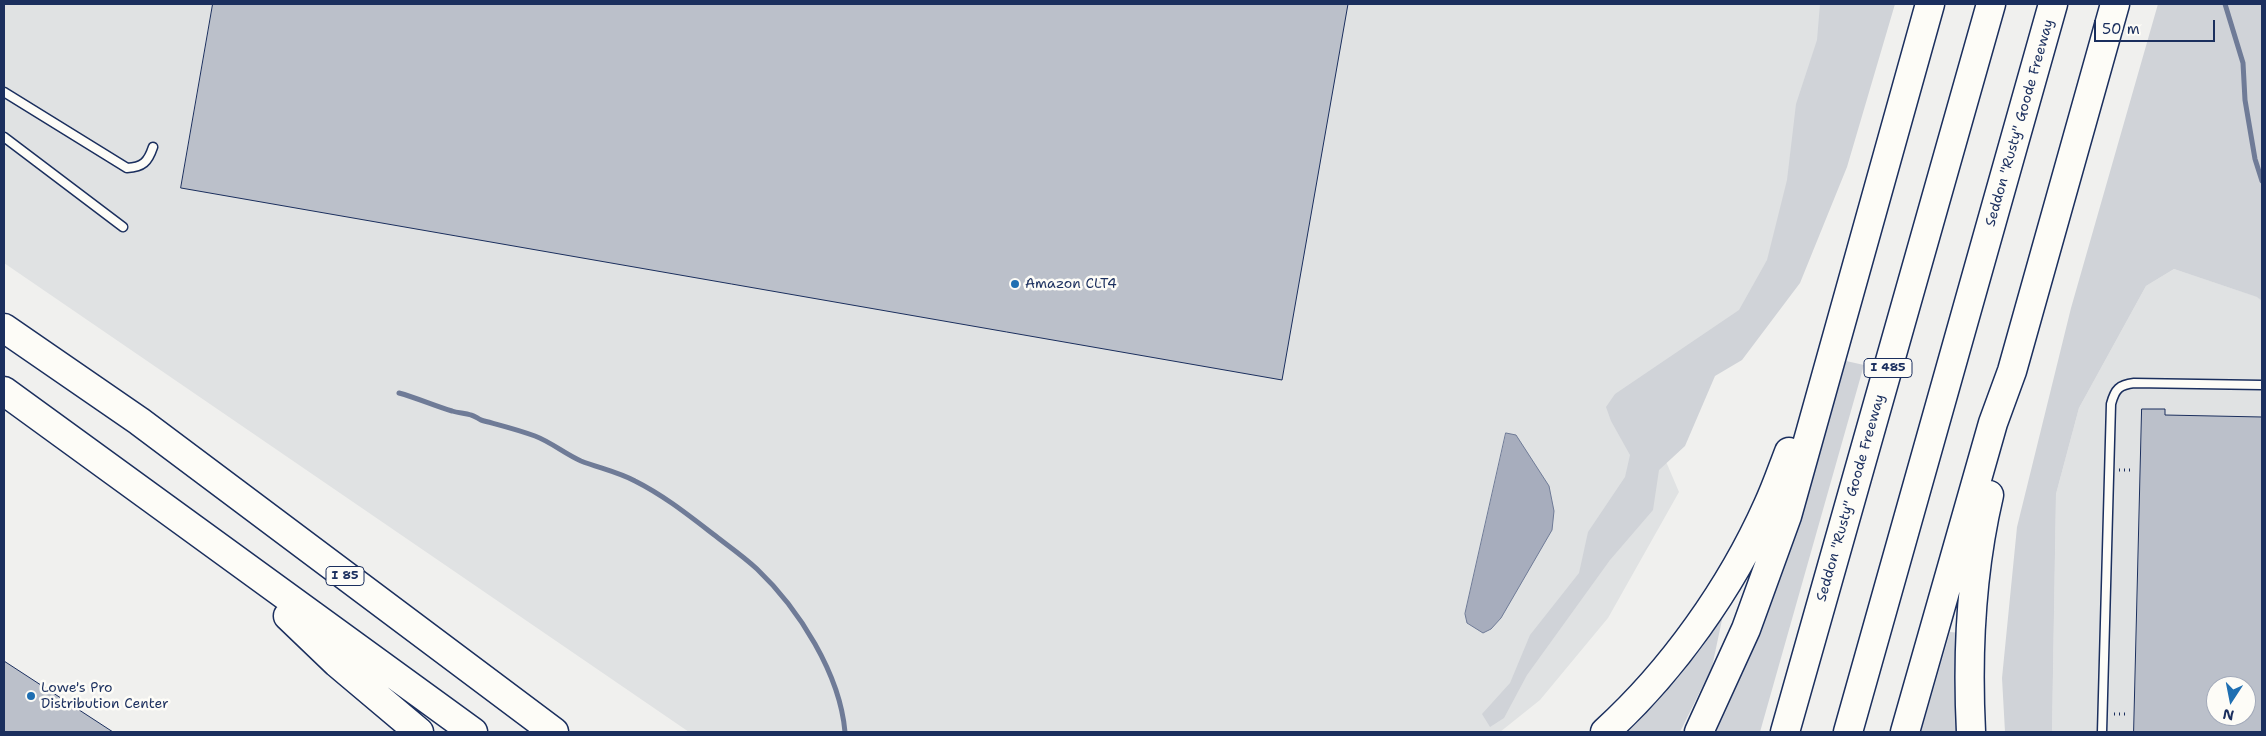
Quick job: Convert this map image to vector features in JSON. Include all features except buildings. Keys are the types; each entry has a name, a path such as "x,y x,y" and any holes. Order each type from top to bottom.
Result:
{"highway":[{"path":"1699,732 1746,629 1773,556 1829,371 1930,4"},
{"name":"Seddon \"Rusty\" Goode Freeway","path":"1785,732 1991,4"},
{"name":"Seddon \"Rusty\" Goode Freeway","path":"1848,732 2053,4"},
{"path":"1905,732 1993,423 2012,372 2115,4"},
{"name":"I 85","path":"4,328 147,427 553,731"},
{"path":"1605,732 1648,688 1684,645 1746,549 1768,505 1817,382 1829,371"},
{"path":"1971,732 1970,655 1977,558 1986,507 2006,426 2012,372"},
{"path":"4,391 473,732"},
{"path":"221,550 337,663 419,732"}],"lane":[{"path":"4,92 127,168 139,168 148,160 153,147"},
{"path":"4,137 123,227"},
{"path":"2102,732 2110,413 2115,390 2121,384 2134,383 2262,385"}],"shaded area":[{"path":"4,4 1851,4 1759,316 1641,403 1679,492 1608,618 1540,700 1500,732 689,732 4,263"},
{"path":"1820,4 1895,4 1847,167 1800,283 1742,360 1715,376 1685,446 1659,470 1653,510 1610,560 1527,675 1504,718 1490,727 1482,714 1510,683 1530,635 1579,573 1588,532 1625,477 1630,455 1611,421 1606,407 1615,394 1739,310 1767,260 1787,180 1796,104 1817,40"},
{"path":"2158,4 2262,4 2262,301 2257,297 2174,269 2146,286 2079,408 2056,494 2052,732 2005,732 2002,678 2017,527 2071,308"},
{"path":"2174,269 2258,297 2262,301 2262,732 2052,732 2056,494 2079,408 2146,286"},
{"path":"1846,361 1864,365 1760,732 1711,732 1797,522"},
{"path":"1713,615 1723,615 1712,667 1680,732 1620,732"},
{"path":"1950,632 1961,633 1959,732 1921,732"}],"water":[{"path":"1506,433 1516,435 1549,486 1554,511 1552,530 1501,618 1491,629 1483,633 1467,623 1465,614"}],"waterway":[{"path":"2225,4 2243,63 2245,100 2255,159 2262,181"},
{"path":"399,393 452,411 472,415 481,420 521,431 541,439 581,461 645,486 694,519 757,569 788,603 815,644 826,665 842,710 845,732"}],"place":[{"name":"Amazon CLT4","path":"1015,284"},
{"name":"Lowe's Pro Distribution Center","path":"31,696"}]}
